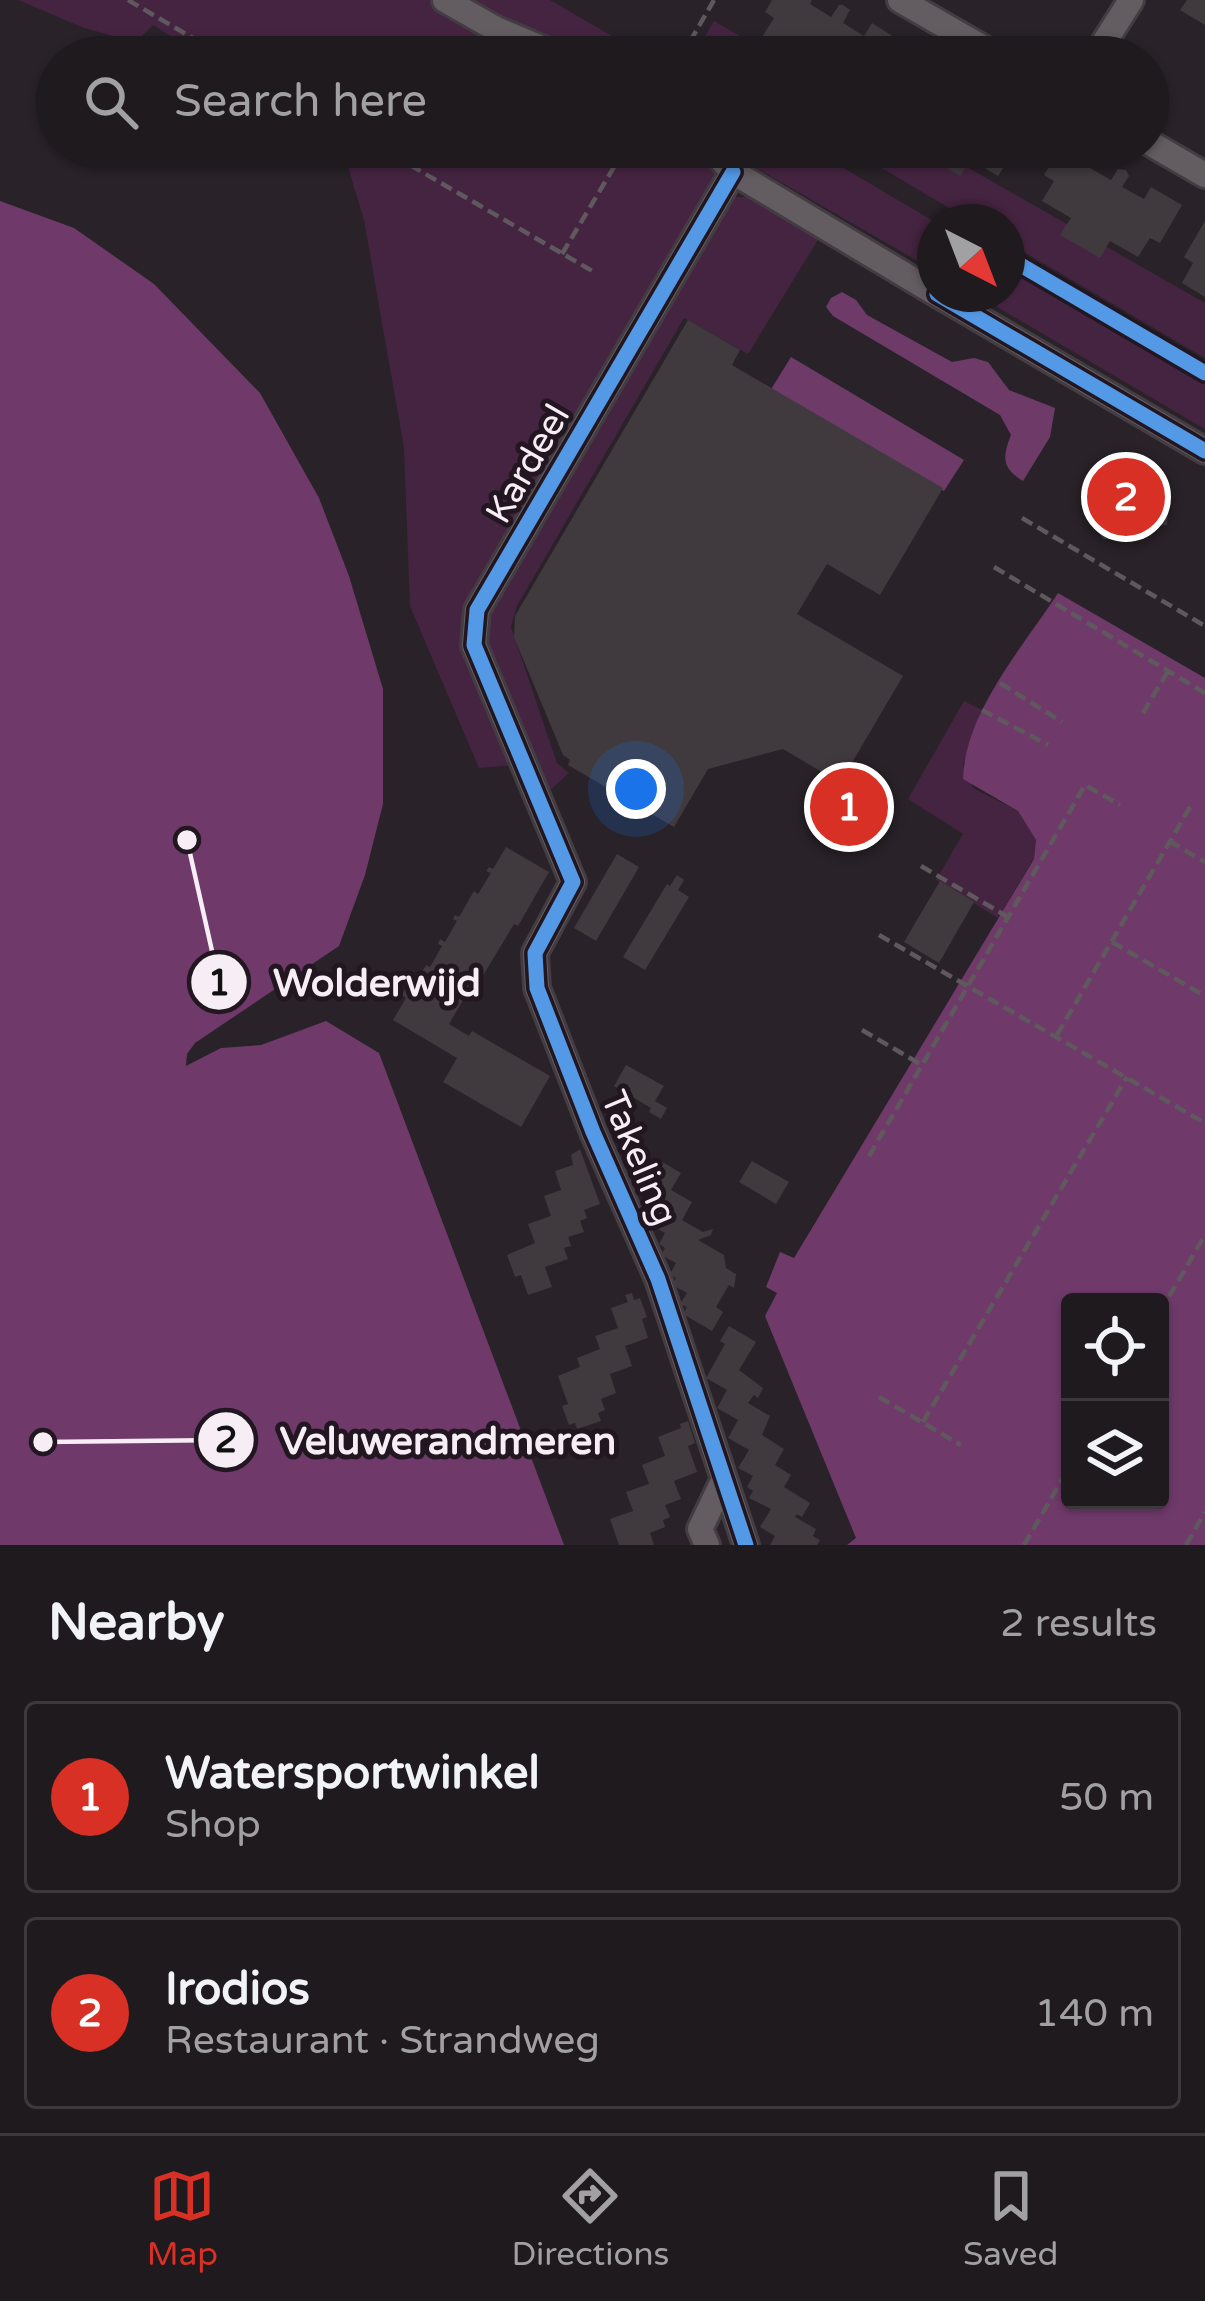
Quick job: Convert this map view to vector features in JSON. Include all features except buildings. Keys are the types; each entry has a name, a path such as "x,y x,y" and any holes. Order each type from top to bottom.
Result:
{"street":[{"path":"445,0 513,36"},
{"path":"900,0 963,36"},
{"path":"1108,36 1131,0"},
{"path":"1169,154 1205,175"},
{"path":"729,168 917,282"},
{"name":"Kardeel","path":"540,801 474,645 477,610 733,172"},
{"path":"968,312 1205,451"},
{"name":"Takeling","path":"540,801 573,881 536,952 537,988 592,1132 658,1279 746,1545"},
{"path":"707,1545 700,1529 724,1479"}],"path":[{"path":"128,0 189,36"},
{"path":"693,36 714,0"},
{"path":"416,168 594,272"},
{"path":"562,254 613,168"},
{"path":"1022,518 1205,626"},
{"path":"994,567 1205,693"},
{"path":"1143,713 1168,671"},
{"path":"1000,683 1062,722"},
{"path":"982,710 1048,745"},
{"path":"869,1156 1085,785 1120,805"},
{"path":"1057,1036 1190,807"},
{"path":"1168,841 1205,862"},
{"path":"920,866 1008,917"},
{"path":"879,934 1205,1123"},
{"path":"1111,941 1205,996"},
{"path":"862,1030 922,1065"},
{"path":"923,1422 1126,1077"},
{"path":"1169,1296 1205,1234"},
{"path":"879,1397 961,1445"},
{"path":"1024,1545 1061,1481"},
{"path":"1186,1545 1205,1512"}],"shaded area":[{"path":"18,0 435,0 508,36 171,36 153,25 142,36 114,36"},
{"path":"463,0 550,0 612,36 547,36"},
{"path":"714,21 740,36 705,36"},
{"path":"348,168 721,171 680,234 469,609 516,765 479,768 410,606 404,448 364,220"},
{"path":"756,168 844,168 917,211 917,261"},
{"path":"882,168 969,168 1205,303 1205,358 1025,253 1025,204 943,204"},
{"path":"734,197 749,197 819,238 748,354 684,318 517,606 511,627 557,763 569,773 546,794 482,641 487,610 721,211"},
{"path":"0,201 74,228 154,284 260,393 319,498 349,576 383,689 383,804 365,875 339,946 195,1043 186,1066 221,1048 261,1045 326,1021 379,1053 564,1545 0,1545"},
{"path":"1025,275 1205,381 1205,429 1006,312 1025,312"},
{"path":"842,292 867,315 952,362 974,358 988,362 1009,390 1055,408 1050,437 1023,481 1006,462 1011,435 1000,415 833,316 826,307"},
{"path":"791,357 964,460 944,491 770,391"},
{"path":"1058,593 1205,678 1205,1545 847,1545 856,1538 765,1316 777,1293 766,1287 780,1252 794,1258 1034,859 1036,840 1018,811 963,779 974,729 1013,658"},
{"path":"964,701 982,710 963,765 973,788 1018,811 1036,840 1034,858 998,918 936,880 963,834 908,799"}],"cycle path":[{"path":"733,172 477,610 474,645 573,882 535,953 537,988 658,1279 746,1545"},
{"path":"1025,268 1205,373"},
{"path":"968,312 1205,451"}],"place":[{"name":"Irodios","path":"1126,497"},
{"name":"Watersportwinkel","path":"849,807"},
{"name":"Wolderwijd","path":"187,840"},
{"name":"Veluwerandmeren","path":"43,1442"}]}
